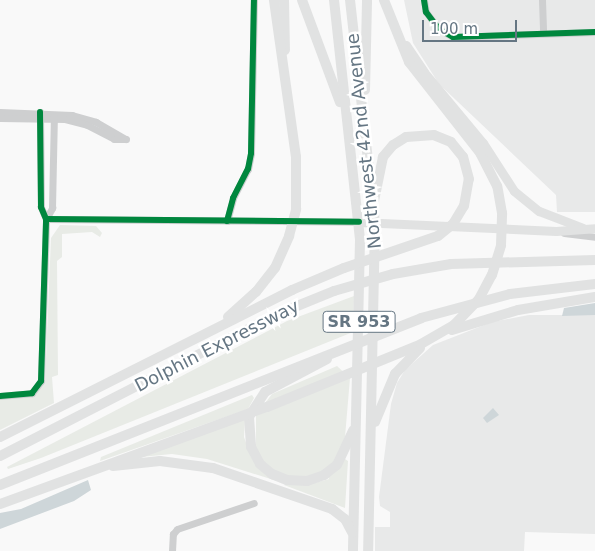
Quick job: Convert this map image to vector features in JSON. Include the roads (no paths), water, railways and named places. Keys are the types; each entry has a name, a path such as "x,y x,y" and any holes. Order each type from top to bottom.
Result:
{"highway":[{"path":"204,333 256,292 275,268 289,236 296,209 296,163 274,0"},
{"path":"284,0 286,81"},
{"path":"302,0 334,78 348,132"},
{"name":"Northwest 42nd Avenue","path":"334,0 360,222 353,551"},
{"name":"Northwest 42nd Avenue","path":"350,0 364,108 375,222 368,551"},
{"path":"364,108 367,0"},
{"path":"0,504 240,417 434,338 470,310 486,287 496,265 502,230 501,203 486,161 409,62 384,0"},
{"path":"0,437 204,333 344,268 434,238 452,224 464,206 469,177 462,155 445,139 422,133 403,138 388,151 379,169 374,201"},
{"name":"Dolphin Expressway","path":"0,456 268,319 334,291 393,274 481,261 595,260"},
{"path":"0,485 392,329 487,299 595,284"},
{"path":"372,430 398,369 428,342 454,329 505,313 595,297"},
{"path":"350,346 265,392 250,417 248,439 256,458 269,472 287,480 307,481 324,475 337,465 356,422"},
{"path":"98,468 160,461 213,468 335,511 348,523 354,538"}],"main road":[{"path":"384,0 417,64 483,143 514,191 539,211 583,228"},
{"path":"360,222 556,231 595,228"}],"street":[{"path":"227,221 250,160 254,0"},
{"path":"424,0 426,12 439,29 453,37 595,32"},
{"path":"542,0 543,33"},
{"path":"0,112 87,118 126,139 114,139 78,122 54,116"},
{"path":"0,118 40,115"},
{"path":"0,396 22,396 38,388 42,374 46,219 41,207 40,115"},
{"path":"46,219 52,208 54,116"},
{"path":"40,152 45,147 54,151"},
{"path":"46,219 360,222"},
{"path":"556,231 595,237"},
{"path":"172,551 174,531 254,503"}]}
